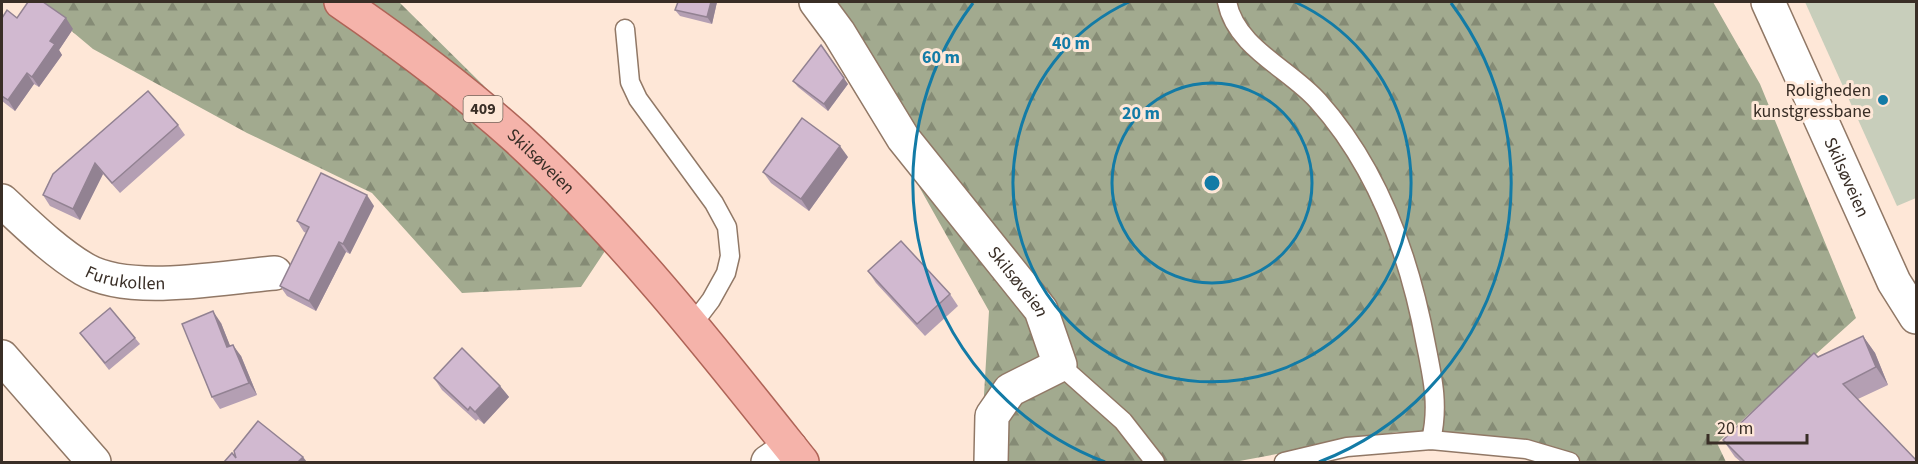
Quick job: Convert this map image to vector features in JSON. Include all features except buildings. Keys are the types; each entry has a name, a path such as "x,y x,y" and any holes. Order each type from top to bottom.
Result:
{"main road":[{"name":"Skilsøveien","path":"341,2 428,62 517,138 601,221 692,325 787,457"}],"street":[{"name":"Skilsøveien","path":"816,2 839,33 903,138 1041,310 1060,365"},
{"name":"Skilsøveien","path":"1767,2 1894,282 1917,317"},
{"name":"Furukollen","path":"2,201 84,269 117,280 148,284 275,273"},
{"path":"2,357 94,462"},
{"path":"991,462 992,416 1010,390 1060,365"}],"lane":[{"path":"1227,2 1238,28 1252,44 1316,99 1334,120 1355,150 1388,214 1418,304 1435,391 1436,416 1431,440"},
{"path":"625,29 630,82 638,99 714,203 727,226 730,256 726,273 711,300 692,325"},
{"name":"Skilsøveien","path":"1060,365 1123,421 1155,462"},
{"path":"1284,462 1347,447 1431,440 1527,449 1570,462"}],"green space":[{"path":"37,2 399,2 486,88 611,242 581,287 462,293 372,193 247,133 93,49"},
{"path":"802,2 1713,2 1760,84 1856,318 1717,443 1726,462 1588,462 1397,432 1234,462 980,462 989,311 894,142"},
{"name":"Roligheden kunstgressbane","path":"1805,2 1916,2 1916,198 1897,206"}],"place":[{"name":"Roligheden kunstgressbane","path":"1883,100"}]}
